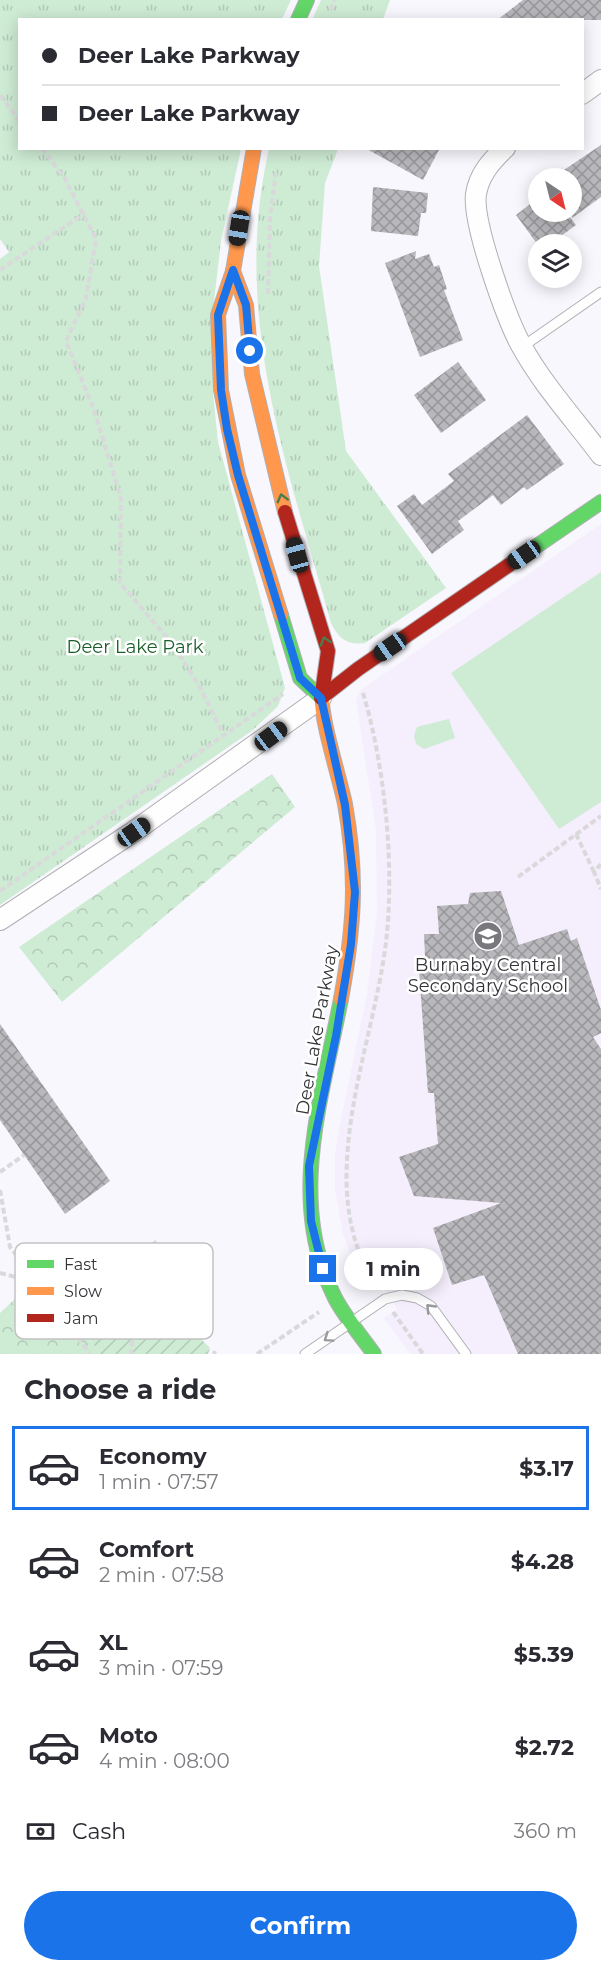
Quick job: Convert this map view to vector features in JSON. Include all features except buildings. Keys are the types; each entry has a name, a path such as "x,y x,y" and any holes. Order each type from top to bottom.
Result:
{"main road":[{"path":"299,18 307,0"},
{"path":"254,150 233,270 218,315 221,390 238,475 300,678 321,698 358,669 601,502"},
{"name":"Deer Lake Parkway","path":"233,270 246,305 252,374 267,444 297,555 328,651 321,698 345,805 355,892 351,944 336,1036 309,1166 311,1221 323,1269 336,1299 374,1354"}],"street":[{"path":"584,93 601,80"},
{"path":"503,150 486,168 479,182 475,206 503,300 522,346 601,454"},
{"path":"0,920 134,832 321,698"}],"lane":[{"path":"522,346 601,292"},
{"path":"305,1354 388,1297 410,1295 431,1306 466,1354"}],"path":[{"path":"0,95 18,119"},
{"path":"43,150 65,179 85,213 96,239 86,298 66,341 93,410 121,498 120,583 172,643 201,689 224,734"},
{"path":"268,297 270,216 276,171"},
{"path":"0,270 85,213"},
{"path":"362,689 382,782 390,890 378,997 350,1124 345,1189 352,1227 370,1279 376,1286"},
{"path":"0,891 284,693"},
{"path":"518,877 601,816"},
{"path":"576,834 601,889"},
{"path":"594,872 601,864"},
{"path":"0,1172 24,1155"},
{"path":"0,1190 10,1247 15,1254"},
{"path":"0,1273 15,1277"},
{"path":"392,1311 423,1354"},
{"path":"257,1354 313,1316"},
{"path":"79,1339 90,1354"},
{"path":"131,1354 133,1339"}],"shaded area":[{"name":"Burnaby Central Secondary School","path":"601,524 601,1354 410,1354 384,1318 397,1309 384,1285 370,1286 359,1277 343,1234 335,1189 335,1155 367,994 377,914 376,830 356,700 362,689"}],"green space":[{"name":"Deer Lake Park","path":"0,0 291,0 282,18 18,18 18,150 241,150 221,241 214,301 213,393 218,442 285,688 278,706 253,730 0,905 0,259 9,252 0,239"},
{"path":"321,0 390,0 383,18 313,18"},
{"path":"269,150 338,150 325,183 319,266 346,451 446,588 365,643 359,644 344,640 331,623 282,447 269,389 260,330 256,271 259,211"},
{"path":"601,572 601,802 559,829 451,673"},
{"path":"449,719 455,738 424,749 416,744 414,736 417,727"},
{"path":"272,774 295,807 62,1002 19,947"},
{"path":"15,1299 15,1339 90,1339 100,1354 0,1354 0,1313"},
{"path":"90,1339 201,1339 210,1348 208,1354 100,1354"}],"traffic: fast":[{"path":"299,18 307,0"},
{"path":"509,565 601,502"},
{"path":"281,615 300,678 321,698"},
{"path":"341,999 312,1150 310,1187 313,1225 320,1262 335,1298 374,1354"}],"traffic: slow":[{"path":"254,150 233,271 218,315 221,390 238,475 281,615"},
{"path":"233,271 246,305 252,374 285,512"},
{"path":"322,693 327,731 345,804 352,855 353,902 349,949 341,999"}],"traffic: jam":[{"path":"285,512 328,651 322,693"},
{"path":"321,698 358,669 509,565"}],"place":[{"name":"Burnaby Central Secondary School","path":"488,936"}],"route":[{"path":"250,351 246,305 233,270 218,315 221,390 227,429 238,475 300,678 321,698 345,805 355,892 351,944 336,1036 309,1166 311,1221 323,1269"}]}
